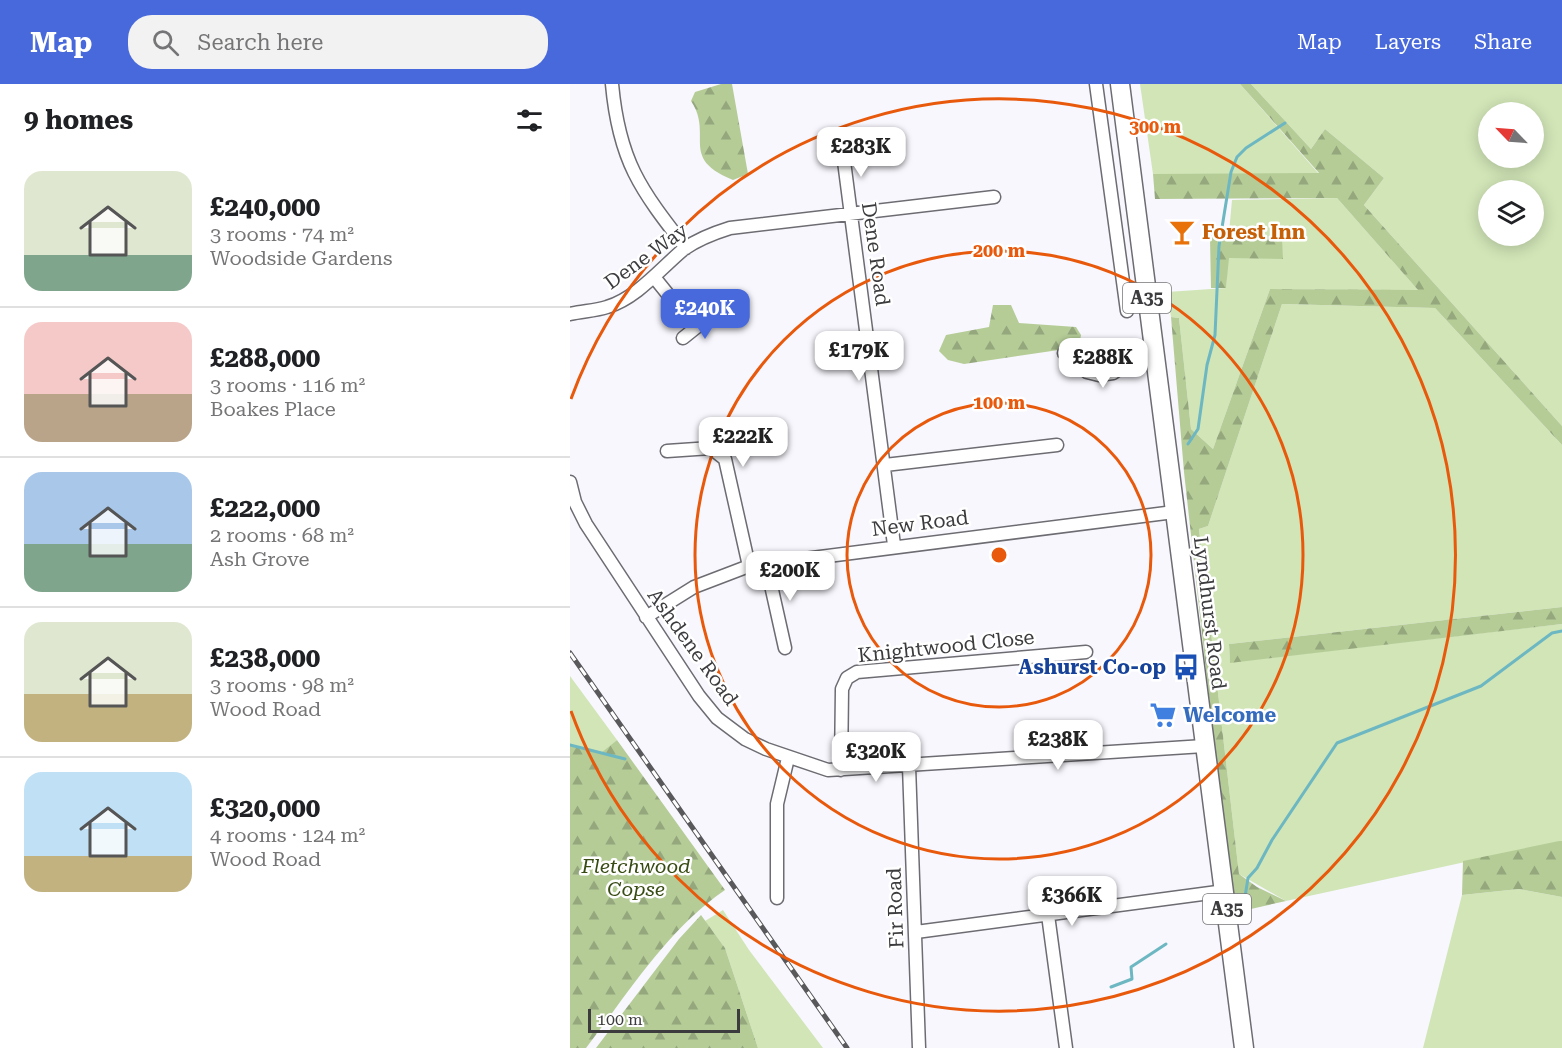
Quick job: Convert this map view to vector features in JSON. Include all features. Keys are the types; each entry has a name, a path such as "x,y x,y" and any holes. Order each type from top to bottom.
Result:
{"main road":[{"name":"Lyndhurst Road","path":"1120,84 1244,1048"}],"street":[{"path":"612,84 620,134 630,166 644,193 686,248"},
{"path":"1096,84 1127,310"},
{"name":"Dene Road","path":"842,146 894,545"},
{"path":"1110,186 1133,183"},
{"name":"Dene Way","path":"570,314 608,307 654,277 686,248 706,236 730,228 994,197"},
{"path":"654,277 695,328"},
{"path":"683,338 708,318"},
{"path":"1064,352 1087,372 1099,375 1113,373 1129,362 1155,356"},
{"path":"885,465 1057,445"},
{"path":"667,451 711,448 725,459 749,566"},
{"name":"Ashdene Road","path":"570,482 576,504 586,524 700,698 717,718 745,739 788,758 828,770 841,770 1204,746"},
{"name":"New Road","path":"646,617 694,587 749,566 894,545 1174,512"},
{"path":"766,563 785,648"},
{"name":"Knightwood Close","path":"841,770 842,689 847,678 858,672 1070,647 1086,652"},
{"path":"777,898 777,804 788,758"},
{"name":"Fir Road","path":"909,766 919,1048"},
{"path":"916,932 1225,891"},
{"path":"1048,915 1066,1048"}],"green space":[{"path":"721,84 732,84 748,174 733,180 716,172 706,163 700,145 700,125 691,101 695,92"},
{"path":"1140,84 1240,84 1319,174 1153,174"},
{"path":"1240,84 1251,84 1311,149 1325,129 1384,178 1364,205 1562,426 1562,445 1435,308 1282,304 1208,526 1199,529 1239,874 1257,887 1286,901 1233,913 1184,472 1171,317 1179,318 1191,429 1213,449 1270,289 1418,290 1337,198 1155,199 1153,174 1319,173"},
{"path":"1251,84 1562,84 1562,426 1364,205 1384,178 1325,129 1311,149"},
{"path":"1337,198 1419,291 1270,289 1213,449 1191,429 1179,318 1171,317 1167,292 1226,288 1228,258 1282,238 1229,233 1232,200"},
{"path":"1215,230 1282,238 1283,259 1229,258 1226,288 1211,288 1210,238"},
{"path":"1282,304 1435,308 1562,445 1562,607 1229,644 1230,662 1562,624 1562,841 1286,901 1239,874 1199,529 1208,526"},
{"path":"993,305 1011,305 1019,323 1076,327 1081,335 1079,347 964,364 948,360 939,351 946,335 989,327"},
{"path":"1562,607 1562,624 1230,663 1229,644"},
{"path":"570,676 617,740 602,753 570,744"},
{"name":"Fletchwood Copse","path":"617,740 725,890 704,906 667,943 586,1048 570,1048 570,744 601,753"},
{"path":"1562,841 1562,897 1519,889 1462,895 1463,861"},
{"path":"1519,889 1562,897 1562,1048 1423,1048 1462,895"},
{"path":"723,910 749,950 823,1048 758,1048 725,948 705,921"},
{"name":"Fletchwood Copse","path":"701,915 725,948 758,1048 596,1048 679,939"}],"waterway":[{"path":"1188,444 1198,429 1207,365 1215,335 1219,246 1231,172 1237,157 1246,148 1285,123"},
{"path":"1239,900 1245,897 1248,878 1257,868 1272,840 1337,743 1481,686 1552,633 1562,631"},
{"path":"570,745 625,759"},
{"path":"1211,917 1214,910"},
{"path":"1111,987 1132,979 1131,967 1166,944"}],"railway":[{"path":"570,653 847,1048"}],"place":[{"name":"Forest Inn","path":"1182,232"},
{"name":"Ashurst Co-op","path":"1186,667"},
{"name":"Welcome","path":"1163,715"}]}
